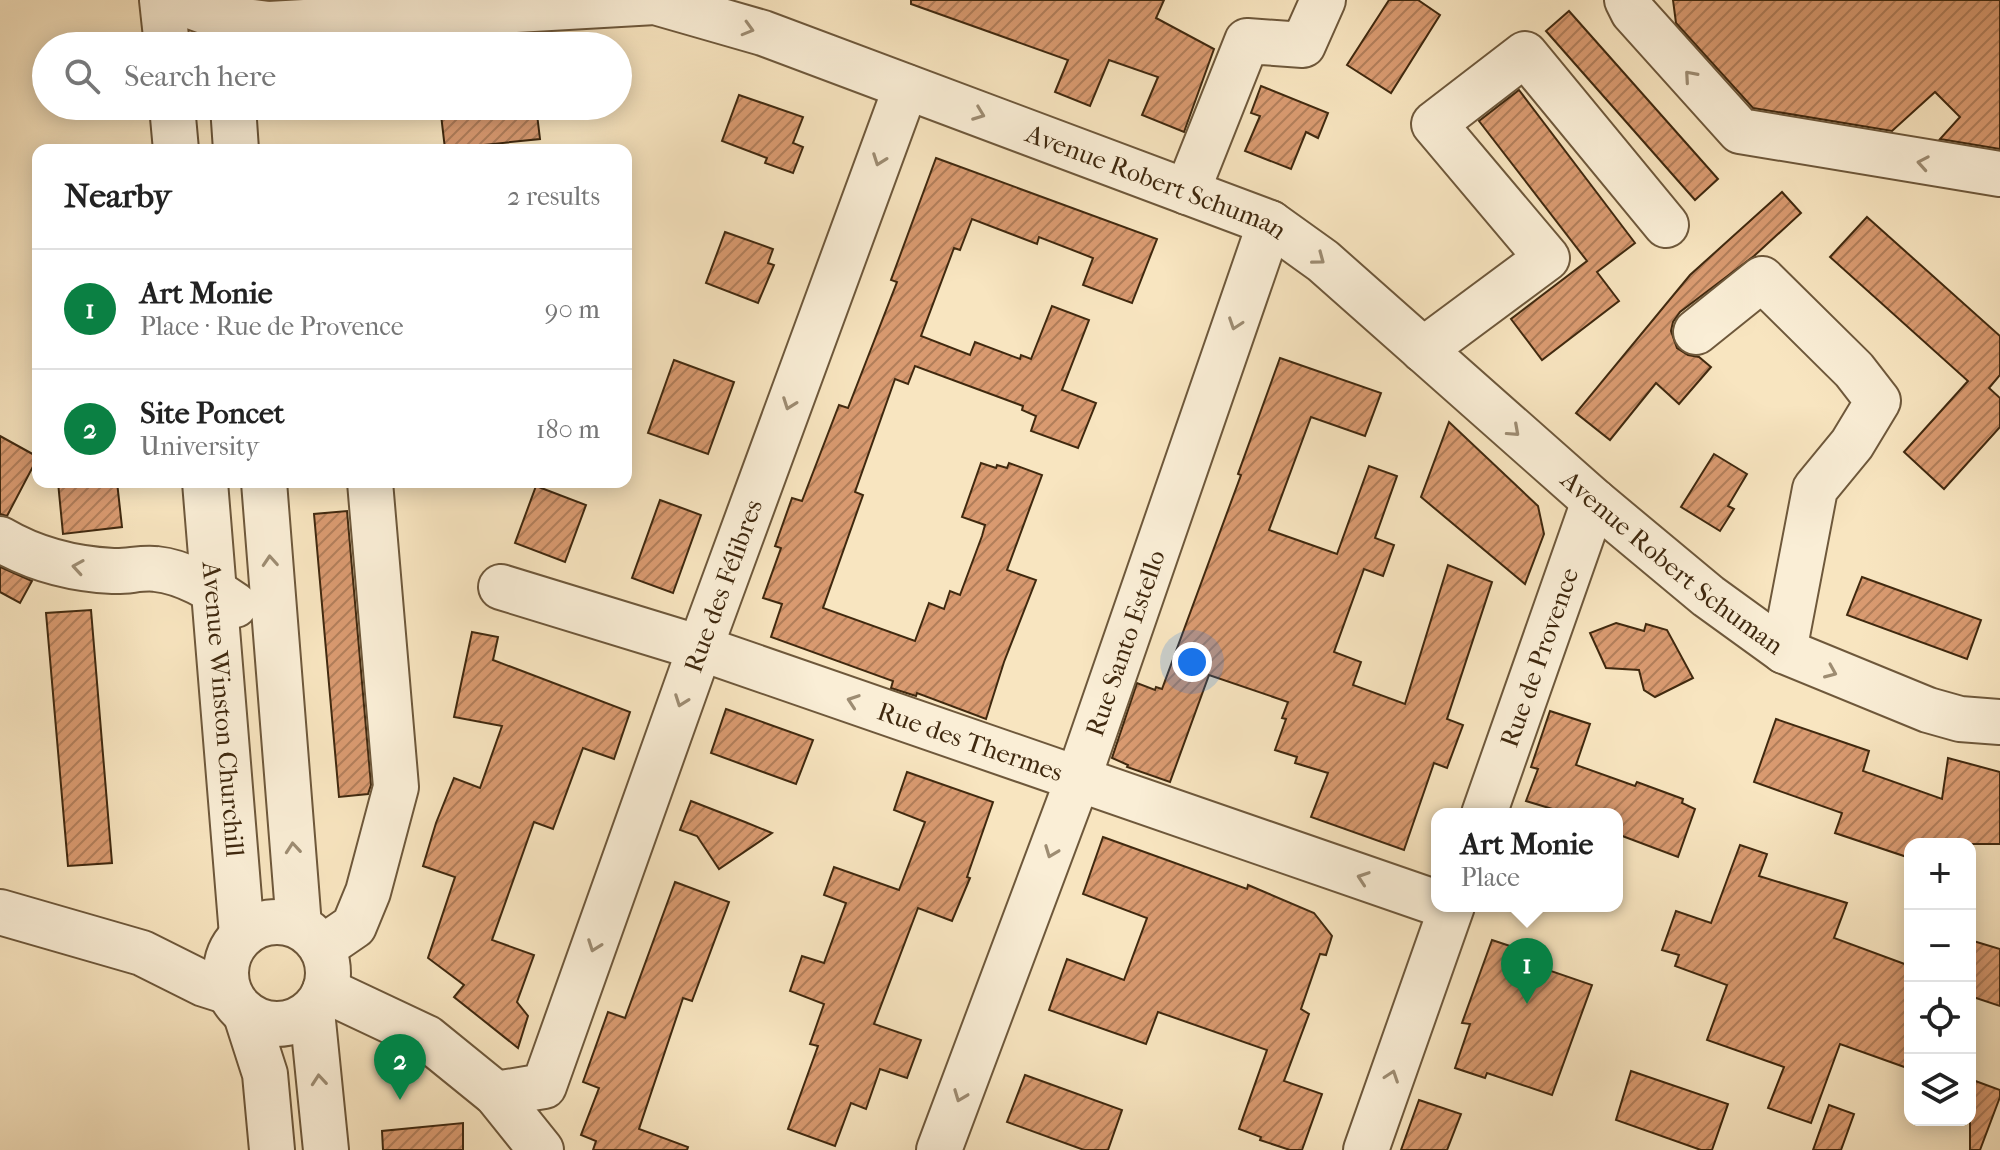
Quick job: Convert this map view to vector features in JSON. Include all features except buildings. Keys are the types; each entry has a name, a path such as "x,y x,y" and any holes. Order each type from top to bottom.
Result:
{"street":[{"path":"162,0 165,32"},
{"name":"Avenue Robert Schuman","path":"174,0 227,32 269,24 655,2 689,6 1270,223 1323,261 1594,501 1708,596 1784,651 1928,710 1960,719 2000,722"},
{"path":"1187,192 1247,41 1303,45 1323,0"},
{"path":"1627,0 1633,12 1740,131 2000,174"},
{"path":"1423,350 1547,258 1434,124 1525,54 1666,225"},
{"name":"Rue des Félibres","path":"544,1150 544,1086 700,648 906,87"},
{"path":"173,120 175,144"},
{"path":"234,120 236,144"},
{"name":"Rue Santo Estello","path":"939,1150 1078,779 1270,223"},
{"path":"1696,332 1762,279 1854,370 1878,401 1852,444 1815,489 1784,651"},
{"path":"264,488 275,634 314,969 326,1150"},
{"path":"0,912 142,953 204,984 259,1022 278,1025 295,1021 314,969 354,926 368,892 396,787 371,488"},
{"path":"156,569 180,547 206,498"},
{"name":"Avenue Winston Churchill","path":"206,498 236,941"},
{"name":"Rue de Provence","path":"1486,808 1594,501"},
{"path":"0,539 70,567 115,571 156,569 185,577 214,591 275,634"},
{"name":"Rue des Thermes","path":"501,587 700,648 1431,901"},
{"path":"1366,1150 1444,912"},
{"path":"142,953 236,941 261,924 283,922 314,969 427,1038 496,1094 544,1150"},
{"path":"236,941 225,970 265,1074 272,1150"},
{"path":"496,1094 544,1086"}],"place":[{"name":"Art Monie","path":"1527,1004"},
{"name":"Site Poncet","path":"400,1100"}]}
